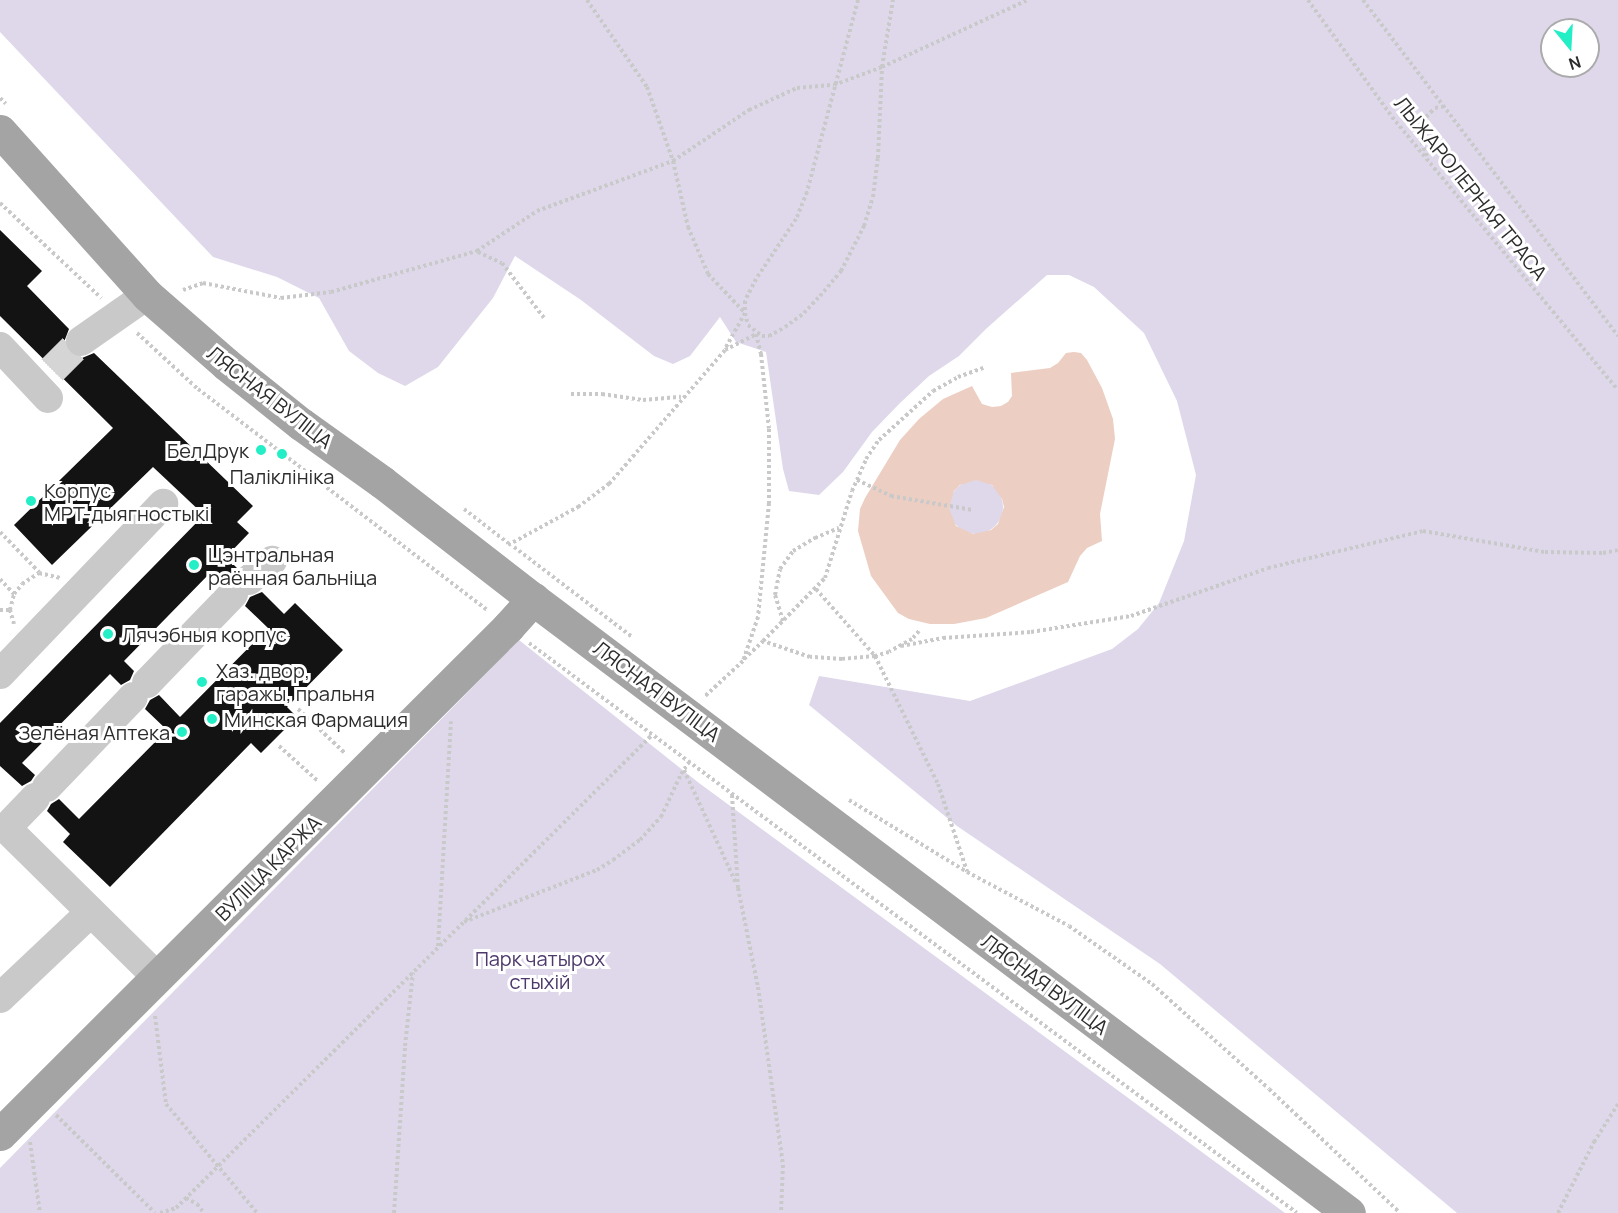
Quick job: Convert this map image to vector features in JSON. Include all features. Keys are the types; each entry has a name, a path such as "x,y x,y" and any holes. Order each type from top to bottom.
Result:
{"main road":[{"name":"ЛЯСНАЯ ВУЛІЦА","path":"4,118 161,289 226,364 533,599 1349,1213"},
{"name":"ВУЛІЦА КАРЖА","path":"14,1135 158,978 500,636 533,599"}],"lane":[{"path":"81,341 161,289"},
{"path":"0,347 46,385"},
{"path":"0,674 163,504"},
{"path":"158,978 3,826 41,793 241,587 272,561"},
{"path":"0,998 91,912"}],"path":[{"path":"587,0 647,87 673,161 688,227 708,274 745,314"},
{"path":"742,661 758,617 769,502 769,429 761,354 756,334 748,325 745,301 756,279 796,219 807,192 858,0"},
{"path":"724,350 756,334 769,336 804,313 841,271 853,250 873,197 882,67 893,0"},
{"path":"161,289 183,290 203,283 281,298 332,292 477,251 537,211 673,161 749,110 797,87 834,85 882,67 1028,0"},
{"name":"ЛЫЖАРОЛЕРНАЯ ТРАСА","path":"1308,0 1392,117 1618,390"},
{"name":"ЛЫЖАРОЛЕРНАЯ ТРАСА","path":"1363,0 1446,106 1618,336"},
{"path":"0,98 4,118"},
{"path":"1428,159 1422,144 1422,121 1435,108 1446,106"},
{"path":"0,204 198,389 485,610"},
{"path":"477,251 502,263 544,318"},
{"path":"183,290 191,298"},
{"path":"509,544 578,507 609,484 724,350 745,314"},
{"path":"704,698 825,578 857,480 866,459 879,440 913,406 958,377 983,368"},
{"path":"572,394 602,394 643,400 682,397"},
{"path":"857,480 891,496 973,510"},
{"path":"461,507 636,641"},
{"path":"783,621 775,596 780,569 793,551 840,528"},
{"path":"764,641 810,657 875,656 901,646 943,638 1031,632 1131,616 1268,568 1423,531 1545,552 1603,553 1618,550"},
{"path":"0,532 39,573 69,581"},
{"path":"15,629 10,610 14,594 22,584 39,573"},
{"path":"0,579 14,594"},
{"path":"816,589 875,656 938,784 967,872"},
{"path":"0,610 10,610"},
{"path":"901,646 920,631"},
{"path":"520,637 1297,1213"},
{"path":"695,691 713,705"},
{"path":"298,709 349,757"},
{"path":"438,946 451,711"},
{"path":"47,1117 53,1112 158,1213 176,1209 652,735"},
{"path":"279,746 322,784"},
{"path":"461,924 597,870 613,860 640,840 661,817 689,762"},
{"path":"684,769 738,888"},
{"path":"732,794 738,888 758,987 783,1165 781,1213"},
{"path":"845,798 967,872 1069,926 1152,984 1269,1089 1400,1213"},
{"path":"394,1213 405,1046 413,971"},
{"path":"146,1020 154,1012 166,1104 257,1213"},
{"path":"1558,1213 1594,1142 1618,1104"},
{"path":"14,1135 40,1213"},
{"path":"186,1198 197,1204 204,1213"}],"green space":[{"path":"0,0 1618,0 1618,1213 1457,1213 1160,964 957,826 809,705 819,676 970,701 1112,649 1138,629 1159,603 1184,541 1196,475 1177,401 1144,333 1094,287 1069,275 1047,275 959,356 929,376 900,403 872,432 843,472 819,495 789,491 783,469 766,352 736,342 720,317 690,356 673,364 654,356 581,300 515,256 493,298 438,367 405,386 378,373 349,351 319,298 277,277 213,257 0,32"},
{"path":"971,480 981,480 991,484 999,492 1003,507 999,522 991,530 981,534 971,534 961,530 953,522 949,512 949,502 953,492 961,484"},
{"name":"Парк чатырох стыхій","path":"519,640 699,783 1285,1213 0,1213 0,1168"}],"shaded area":[{"path":"1066,353 1081,353 1087,360 1102,388 1113,419 1115,439 1100,514 1102,541 1087,548 1080,556 1068,582 986,618 954,624 930,624 909,619 898,613 871,576 858,531 860,509 865,498 900,440 919,419 943,399 972,386 982,404 992,407 1001,406 1012,396 1011,373 1050,368 1058,363","holes":["976,480 992,485 1002,499 1004,507 998,524 991,530 973,534 956,526 949,508 954,491 960,485"]}],"building":[{"path":"0,230 42,271 27,286 69,329 64,342 67,351 82,358 94,353 253,506 237,522 249,533 226,557 237,568 232,577 221,582 211,572 124,661 134,671 130,680 121,685 110,674 22,763 35,775 31,781 22,786 0,766 0,723 204,515 153,467 52,565 14,525 113,428 0,316"},
{"path":"262,592 284,614 295,603 343,650 287,707 297,717 261,753 251,743 110,887 63,842 70,834 47,811 51,804 59,799 79,819 167,730 145,709 150,700 159,695 180,717 268,628 245,606 250,597"}],"tunnel":[{"path":"52,370 81,341"}],"place":[{"name":"БелДрук","path":"261,450"},
{"name":"Паліклініка","path":"282,454"},
{"name":"Корпус МРТ-дыягностыкі","path":"31,501"},
{"name":"Цэнтральная раённая бальніца","path":"194,565"},
{"name":"Лячэбныя корпус","path":"108,634"},
{"name":"Хаз. двор, гаражы, пральня","path":"202,682"},
{"name":"Минская Фармация","path":"212,719"},
{"name":"Зелёная Аптека","path":"182,732"}]}
